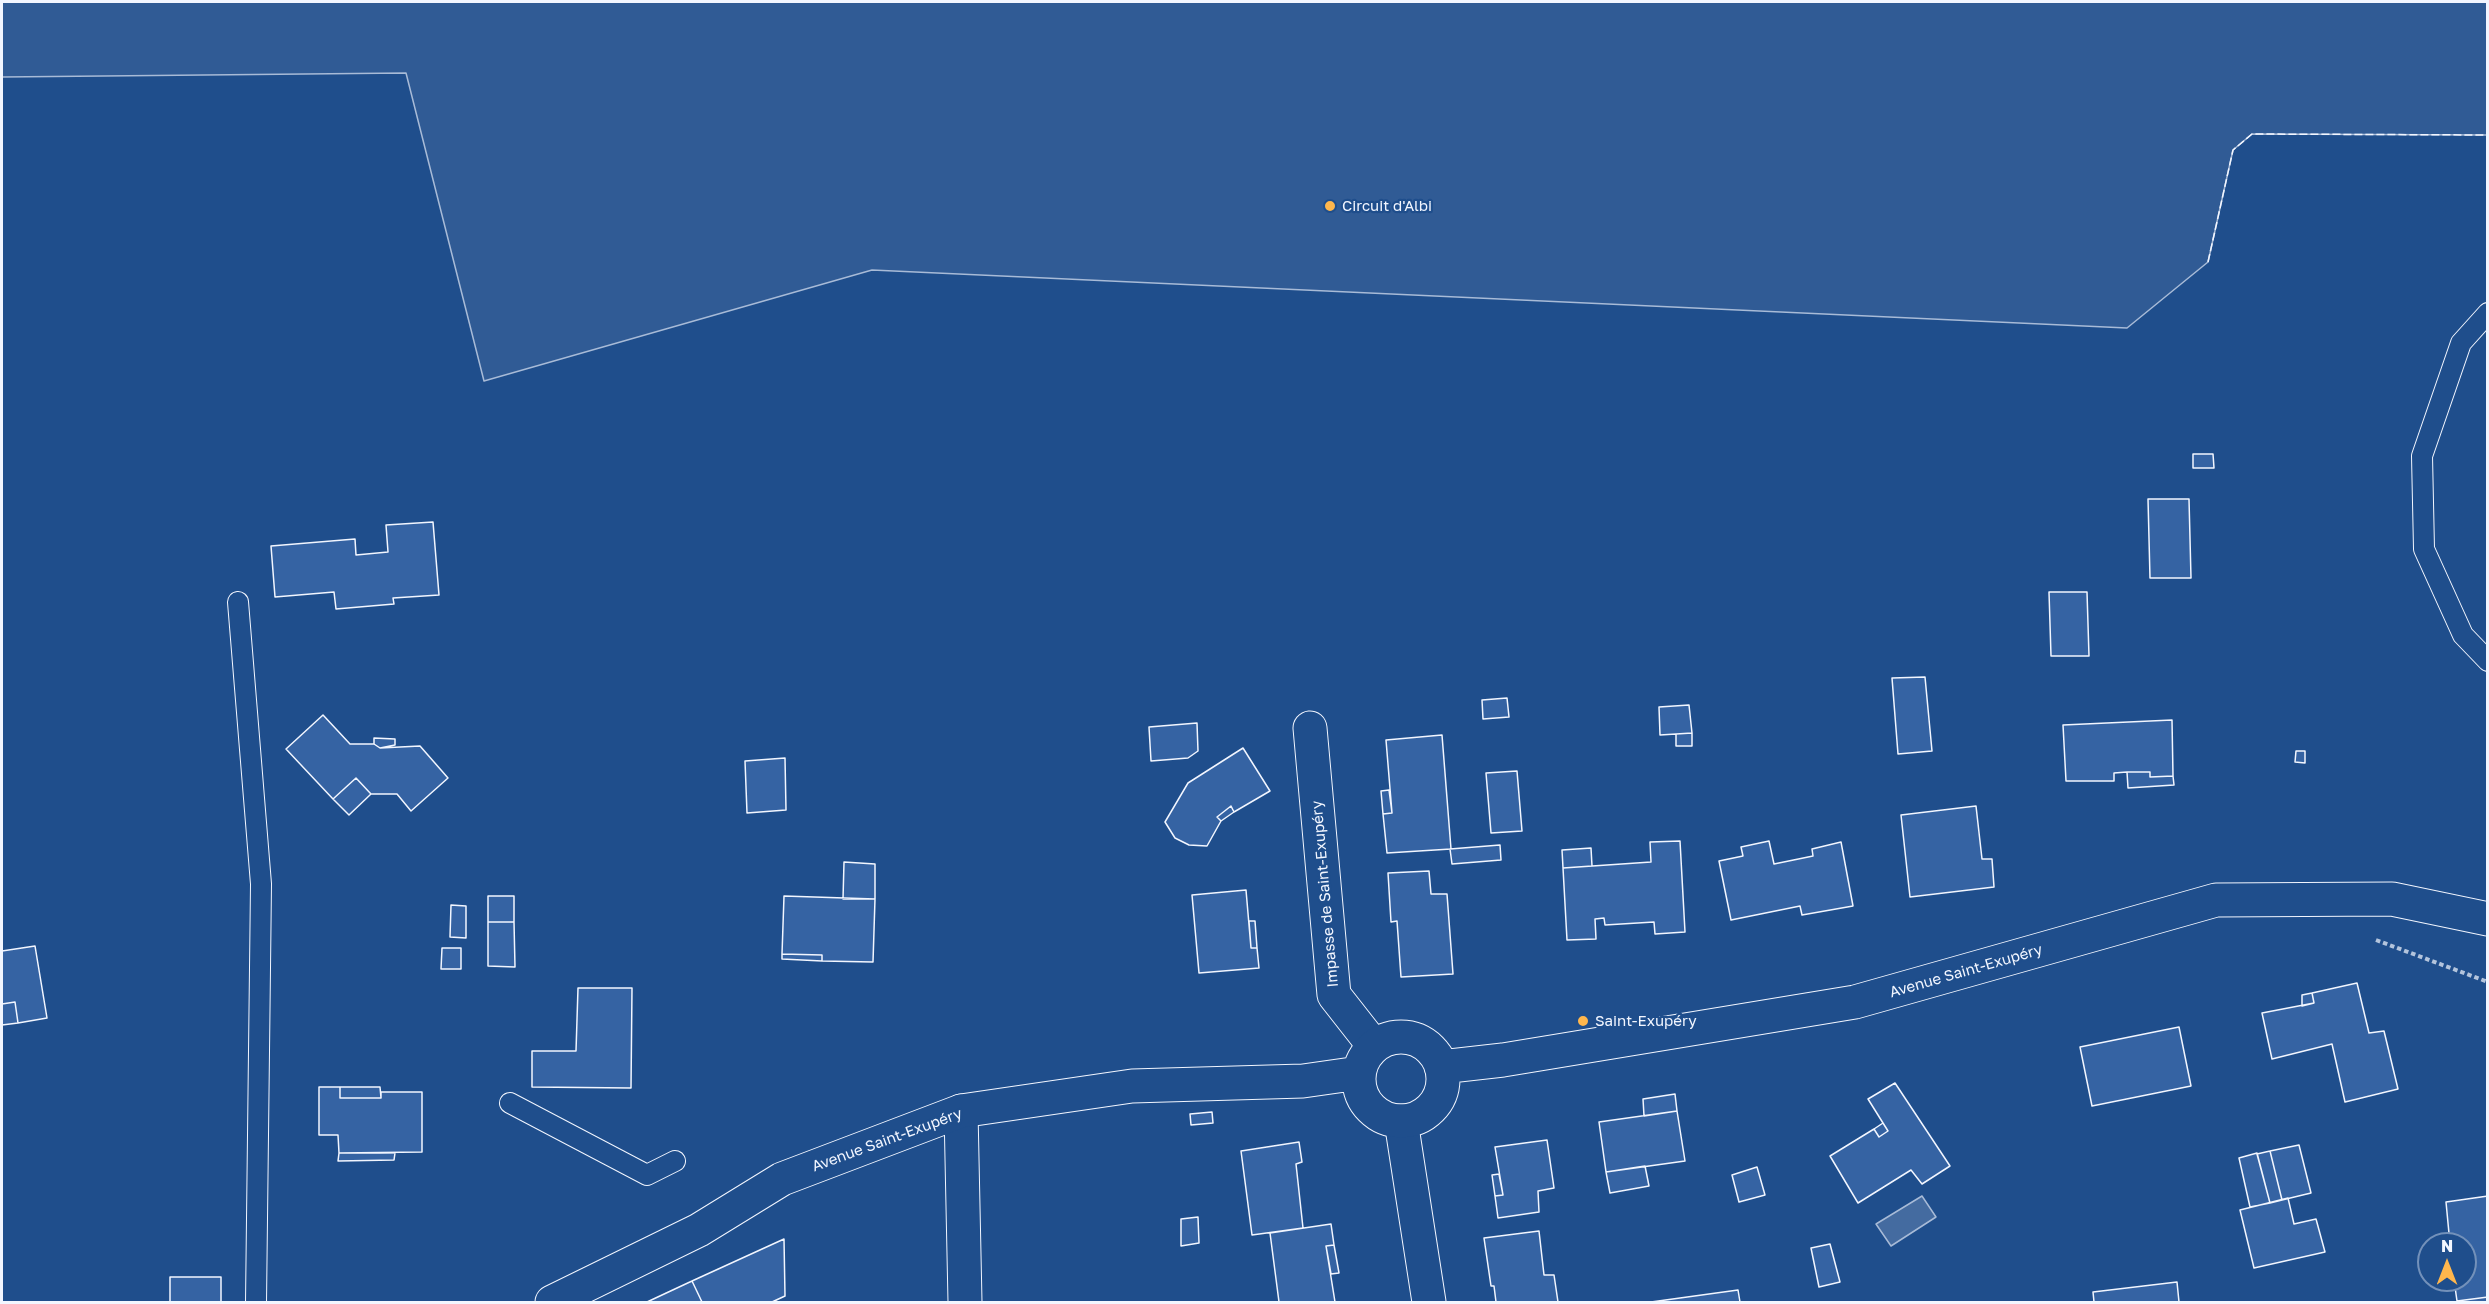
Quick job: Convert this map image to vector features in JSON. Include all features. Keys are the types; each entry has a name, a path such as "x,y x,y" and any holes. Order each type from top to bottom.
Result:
{"street":[{"name":"Impasse de Saint-Exupéry","path":"1310,728 1334,994 1366,1060"},
{"name":"Avenue Saint-Exupéry","path":"1441,1067 1503,1060 1855,1002 2216,900 2392,899 2487,919"},
{"path":"1399,1036 1426,1045 1436,1055 1441,1067 1440,1093 1434,1104 1414,1119 1401,1121 1387,1119 1375,1112 1365,1100 1359,1087 1366,1060 1386,1039 1399,1036"},
{"name":"Avenue Saint-Exupéry","path":"552,1302 699,1230 782,1179 961,1111 1131,1086 1303,1081 1366,1060"},
{"path":"961,1111 965,1302"},
{"path":"1401,1121 1429,1302"}],"lane":[{"path":"2487,313 2461,343 2422,456 2424,549 2463,635 2487,661"},
{"path":"238,602 261,884 256,1302"},
{"path":"510,1103 647,1175 675,1161"}],"shaded area":[{"name":"Circuit d'Albi","path":"2,2 2487,2 2487,135 2252,134 2233,150 2208,262 2127,328 872,270 484,381 406,73 2,77"},
{"path":"1922,1196 1936,1217 1891,1246 1876,1224"}],"building":[{"path":"2193,454 2213,454 2214,468 2193,468"},
{"path":"2148,499 2189,499 2191,578 2150,578"},
{"path":"433,522 439,595 393,598 394,604 336,609 334,592 275,597 271,546 355,539 356,555 388,552 386,525"},
{"path":"2049,592 2087,592 2089,656 2051,656"},
{"path":"1925,677 1932,751 1898,754 1892,678"},
{"path":"1507,698 1509,717 1483,719 1482,700"},
{"path":"1689,705 1692,733 1660,735 1659,707"},
{"path":"323,715 350,744 374,744 380,748 420,746 448,778 411,811 397,794 371,794 356,778 333,799 286,749"},
{"path":"2172,720 2173,776 2150,777 2150,772 2127,772 2114,773 2114,781 2066,781 2063,725"},
{"path":"1197,723 1198,751 1188,758 1151,761 1149,727"},
{"path":"1692,733 1692,746 1676,746 1676,734"},
{"path":"1442,735 1451,849 1387,853 1383,814 1392,813 1386,740"},
{"path":"374,738 395,739 395,745 380,748 374,744"},
{"path":"1243,748 1270,791 1234,812 1231,806 1217,817 1221,821 1207,846 1189,845 1175,838 1165,822 1188,783"},
{"path":"2296,751 2305,751 2305,763 2295,762"},
{"path":"785,758 786,810 747,813 745,761"},
{"path":"1517,771 1522,831 1491,833 1486,773"},
{"path":"2127,772 2150,772 2150,777 2173,776 2174,785 2128,788"},
{"path":"356,778 371,794 349,815 333,799"},
{"path":"1389,790 1392,813 1383,814 1381,791"},
{"path":"1231,806 1234,812 1221,821 1217,817"},
{"path":"1976,806 1982,859 1992,859 1994,887 1910,897 1901,815"},
{"path":"1680,841 1685,932 1655,934 1654,922 1605,925 1604,918 1595,919 1596,939 1567,940 1563,868 1651,862 1650,842"},
{"path":"1769,841 1774,864 1813,856 1812,849 1841,842 1853,906 1802,915 1800,906 1731,920 1719,861 1743,856 1741,847"},
{"path":"1500,845 1501,860 1452,864 1450,849"},
{"path":"1591,848 1592,866 1563,868 1562,850"},
{"path":"844,862 875,864 875,899 843,899"},
{"path":"1429,871 1431,894 1447,894 1453,974 1401,977 1397,921 1391,922 1388,873"},
{"path":"1246,890 1251,948 1257,948 1259,968 1199,973 1192,895"},
{"path":"488,896 514,896 514,922 488,922"},
{"path":"784,896 875,899 873,962 822,961 822,955 782,954"},
{"path":"451,905 466,906 466,938 450,937"},
{"path":"1249,921 1255,921 1257,948 1251,948"},
{"path":"488,922 514,922 515,967 488,966"},
{"path":"35,946 47,1018 18,1023 15,1002 2,1004 2,951"},
{"path":"442,948 461,948 461,969 441,969"},
{"path":"782,954 822,955 822,961 782,959"},
{"path":"2357,983 2369,1033 2384,1031 2398,1089 2345,1102 2332,1044 2272,1059 2262,1013 2314,1003 2312,993"},
{"path":"578,988 632,988 631,1088 532,1087 532,1051 576,1051"},
{"path":"2312,993 2314,1003 2302,1006 2302,995"},
{"path":"15,1002 18,1023 2,1025 2,1004"},
{"path":"2179,1027 2191,1086 2092,1106 2080,1047"},
{"path":"1895,1083 1950,1166 1922,1184 1911,1170 1858,1203 1830,1156 1874,1129 1879,1137 1888,1131 1868,1099"},
{"path":"319,1087 340,1087 340,1098 381,1098 381,1092 422,1092 422,1152 339,1153 338,1135 319,1135"},
{"path":"340,1087 380,1087 381,1098 340,1098"},
{"path":"1675,1094 1677,1111 1644,1116 1643,1099"},
{"path":"1677,1111 1685,1161 1606,1172 1599,1122"},
{"path":"1212,1112 1213,1123 1191,1125 1190,1114"},
{"path":"1883,1123 1888,1131 1879,1137 1874,1129"},
{"path":"1547,1140 1554,1188 1538,1191 1539,1212 1498,1218 1495,1196 1503,1195 1495,1147"},
{"path":"1299,1142 1302,1162 1296,1164 1303,1228 1252,1235 1241,1151"},
{"path":"2299,1145 2311,1193 2282,1200 2270,1151"},
{"path":"2270,1151 2282,1200 2270,1203 2257,1154"},
{"path":"339,1153 395,1153 394,1160 338,1161"},
{"path":"2257,1153 2270,1203 2250,1207 2239,1158"},
{"path":"1645,1166 1649,1186 1610,1193 1606,1172"},
{"path":"1757,1167 1765,1195 1739,1202 1732,1175"},
{"path":"1499,1174 1503,1195 1495,1196 1492,1175"},
{"path":"2488,1196 2488,1297 2457,1301 2456,1292 2477,1292 2477,1232 2449,1232 2446,1202"},
{"path":"2288,1198 2294,1224 2316,1219 2325,1252 2254,1268 2240,1210"},
{"path":"1198,1217 1199,1243 1181,1246 1181,1219"},
{"path":"1331,1224 1334,1245 1326,1246 1335,1302 1279,1302 1270,1233"},
{"path":"1539,1231 1544,1275 1554,1275 1558,1302 1496,1302 1494,1286 1491,1286 1484,1238"},
{"path":"784,1239 785,1296 772,1302 702,1302 692,1281"},
{"path":"1830,1244 1840,1282 1819,1287 1811,1248"},
{"path":"1334,1245 1339,1273 1331,1274 1326,1246"},
{"path":"170,1277 221,1277 221,1302 170,1302"},
{"path":"692,1281 702,1302 647,1302"},
{"path":"2177,1282 2179,1302 2094,1302 2093,1292"},
{"path":"1738,1290 1740,1302 1651,1302"},
{"path":"2488,1297 2488,1302 2457,1302 2457,1301"}],"fence":[{"path":"2208,262 2233,150 2252,134 2488,135"}],"place":[{"name":"Circuit d'Albi","path":"1330,206"},
{"name":"Saint-Exupéry","path":"1583,1021"}]}
